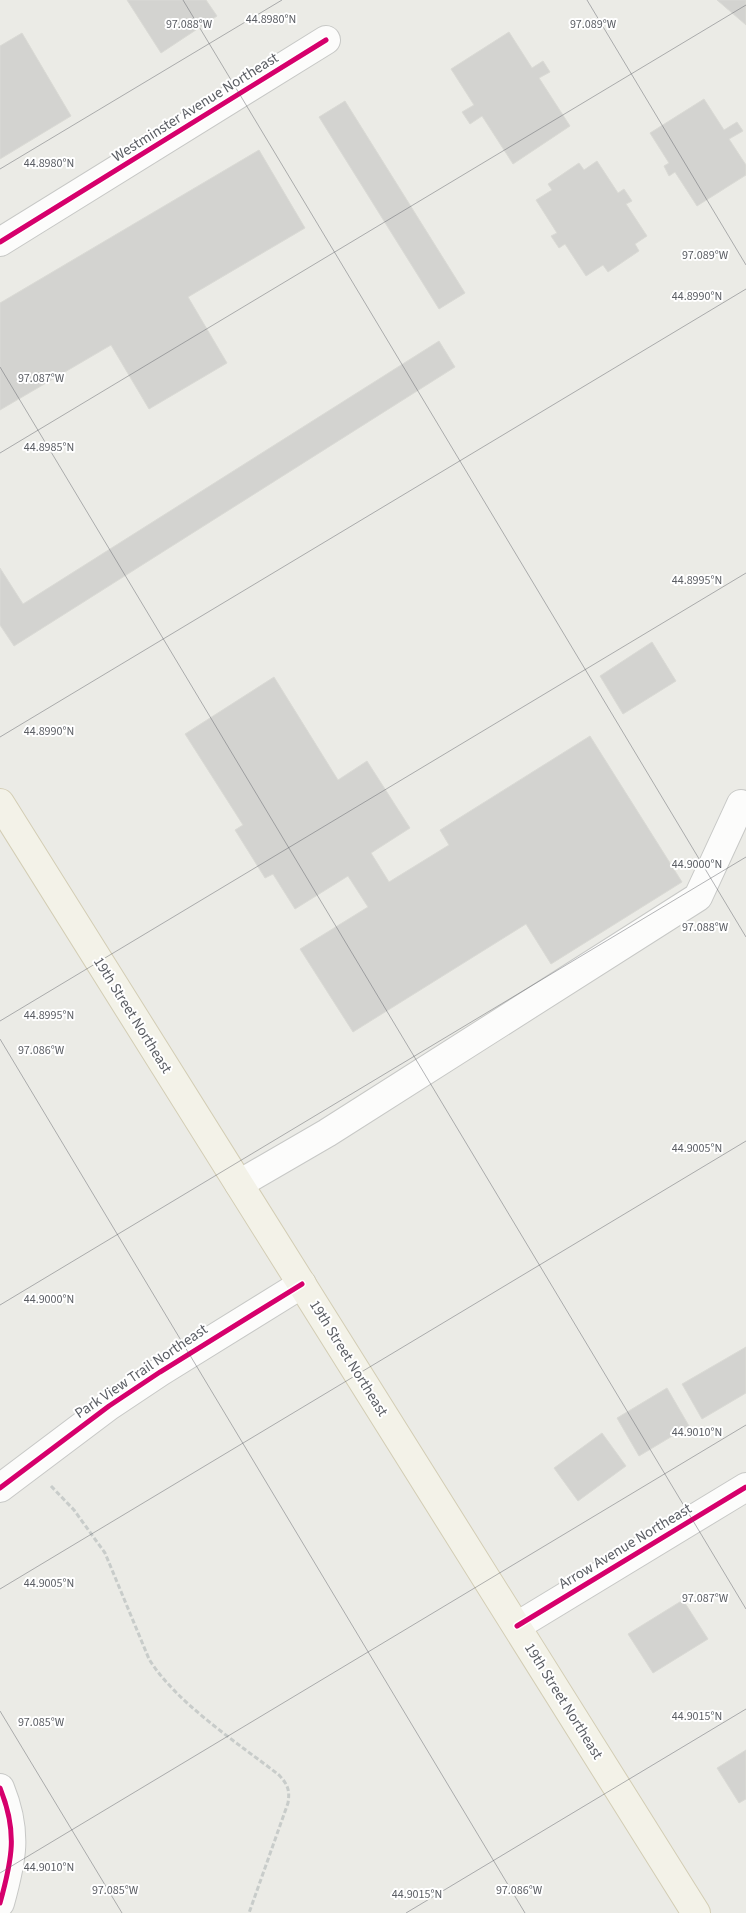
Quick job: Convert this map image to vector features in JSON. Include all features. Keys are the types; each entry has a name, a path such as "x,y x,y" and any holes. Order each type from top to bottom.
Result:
{"main road":[{"name":"19th Street Northeast","path":"0,803 696,1913"}],"street":[{"name":"Westminster Avenue Northeast","path":"0,242 326,40"},
{"path":"239,1184 327,1133 698,897 741,804"},
{"name":"Park View Trail Northeast","path":"0,1488 109,1406 302,1284"},
{"name":"Arrow Avenue Northeast","path":"517,1626 746,1487"},
{"path":"0,1788 12,1826 12,1849 9,1871 0,1903"}],"path":[{"path":"30,1464 74,1510 105,1553 149,1659 157,1672 211,1722 279,1775 287,1784 290,1792 288,1803 249,1913"}],"building":[{"path":"127,0 206,0 217,16 161,53"},
{"path":"717,0 746,0 746,25"},
{"path":"509,32 532,68 543,61 550,72 539,78 570,126 513,164 482,116 470,124 462,112 474,105 451,69"},
{"path":"22,33 71,116 0,159 0,46"},
{"path":"704,99 724,130 737,122 743,131 729,139 746,165 746,175 697,206 675,172 669,176 664,166 669,163 650,133"},
{"path":"345,101 465,293 439,309 319,117"},
{"path":"259,150 305,228 188,297 227,363 149,409 111,345 0,410 0,303"},
{"path":"597,161 618,193 624,189 632,201 626,204 647,236 635,244 639,251 608,272 603,265 586,276 565,244 559,248 551,236 557,233 536,200 552,190 548,184 579,163 584,170"},
{"path":"439,341 455,367 14,646 0,625 0,568 23,604"},
{"path":"652,642 676,681 623,714 600,676"},
{"path":"274,677 338,780 367,761 410,828 371,853 389,882 449,845 440,830 590,736 682,882 551,964 526,924 353,1032 300,949 368,907 348,876 295,909 273,874 265,878 235,830 243,825 185,734"},
{"path":"746,1347 746,1393 702,1419 682,1384"},
{"path":"667,1388 689,1426 639,1456 617,1418"},
{"path":"602,1433 626,1466 578,1501 554,1468"},
{"path":"683,1600 708,1639 653,1673 628,1634"},
{"path":"746,1750 746,1799 739,1803 717,1768"}],"cycle path":[{"path":"0,242 326,40"},
{"path":"0,1488 109,1406 302,1284"},
{"path":"517,1626 746,1487"},
{"path":"0,1788 6,1804 11,1832 8,1873 0,1903"}]}
